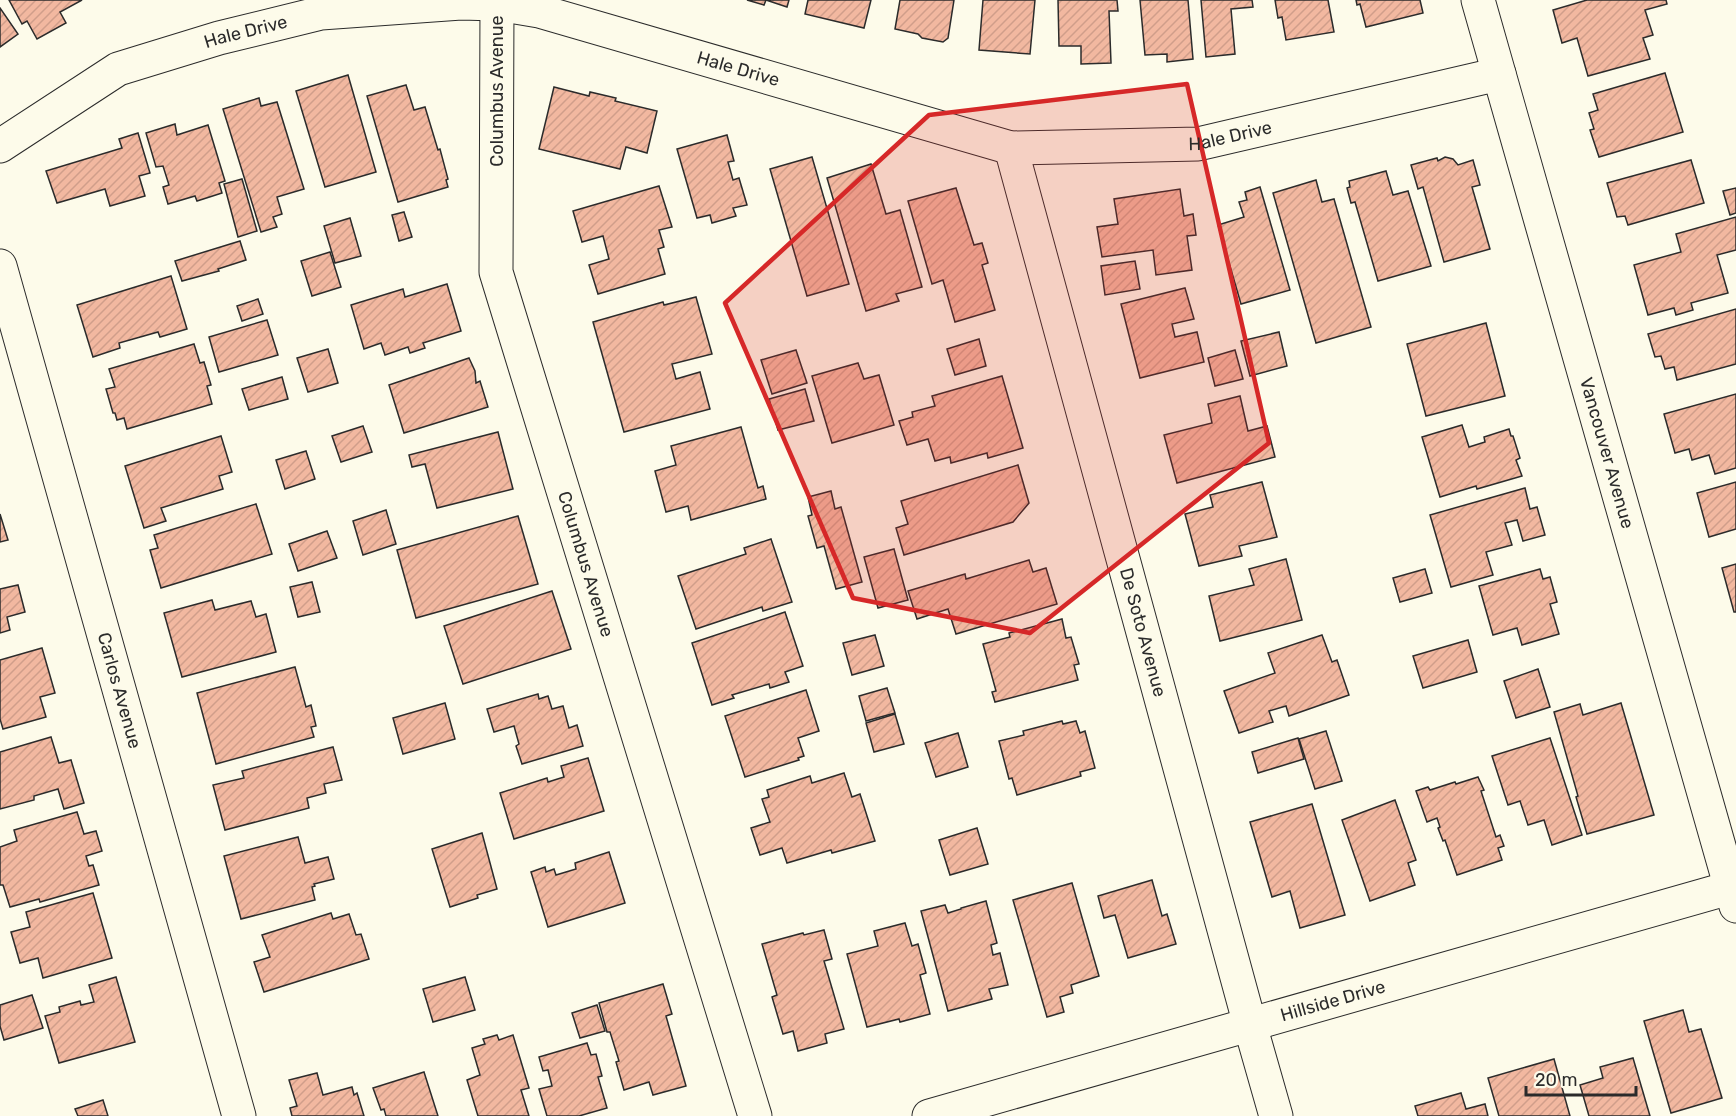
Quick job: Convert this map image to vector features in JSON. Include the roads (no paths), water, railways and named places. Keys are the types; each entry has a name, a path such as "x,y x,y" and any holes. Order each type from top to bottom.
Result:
{"street":[{"name":"Vancouver Avenue","path":"1478,0 1734,893"},
{"name":"Hale Drive","path":"0,146 118,69 219,38 321,12 460,3 498,2 539,11 1011,148 1198,144 1499,74"},
{"name":"Columbus Avenue","path":"498,2 496,272 755,1116"},
{"name":"De Soto Avenue","path":"1011,148 1276,1116"},
{"name":"Carlos Avenue","path":"0,266 239,1116"},
{"name":"Hillside Drive","path":"929,1116 1250,1025 1734,893"}]}
